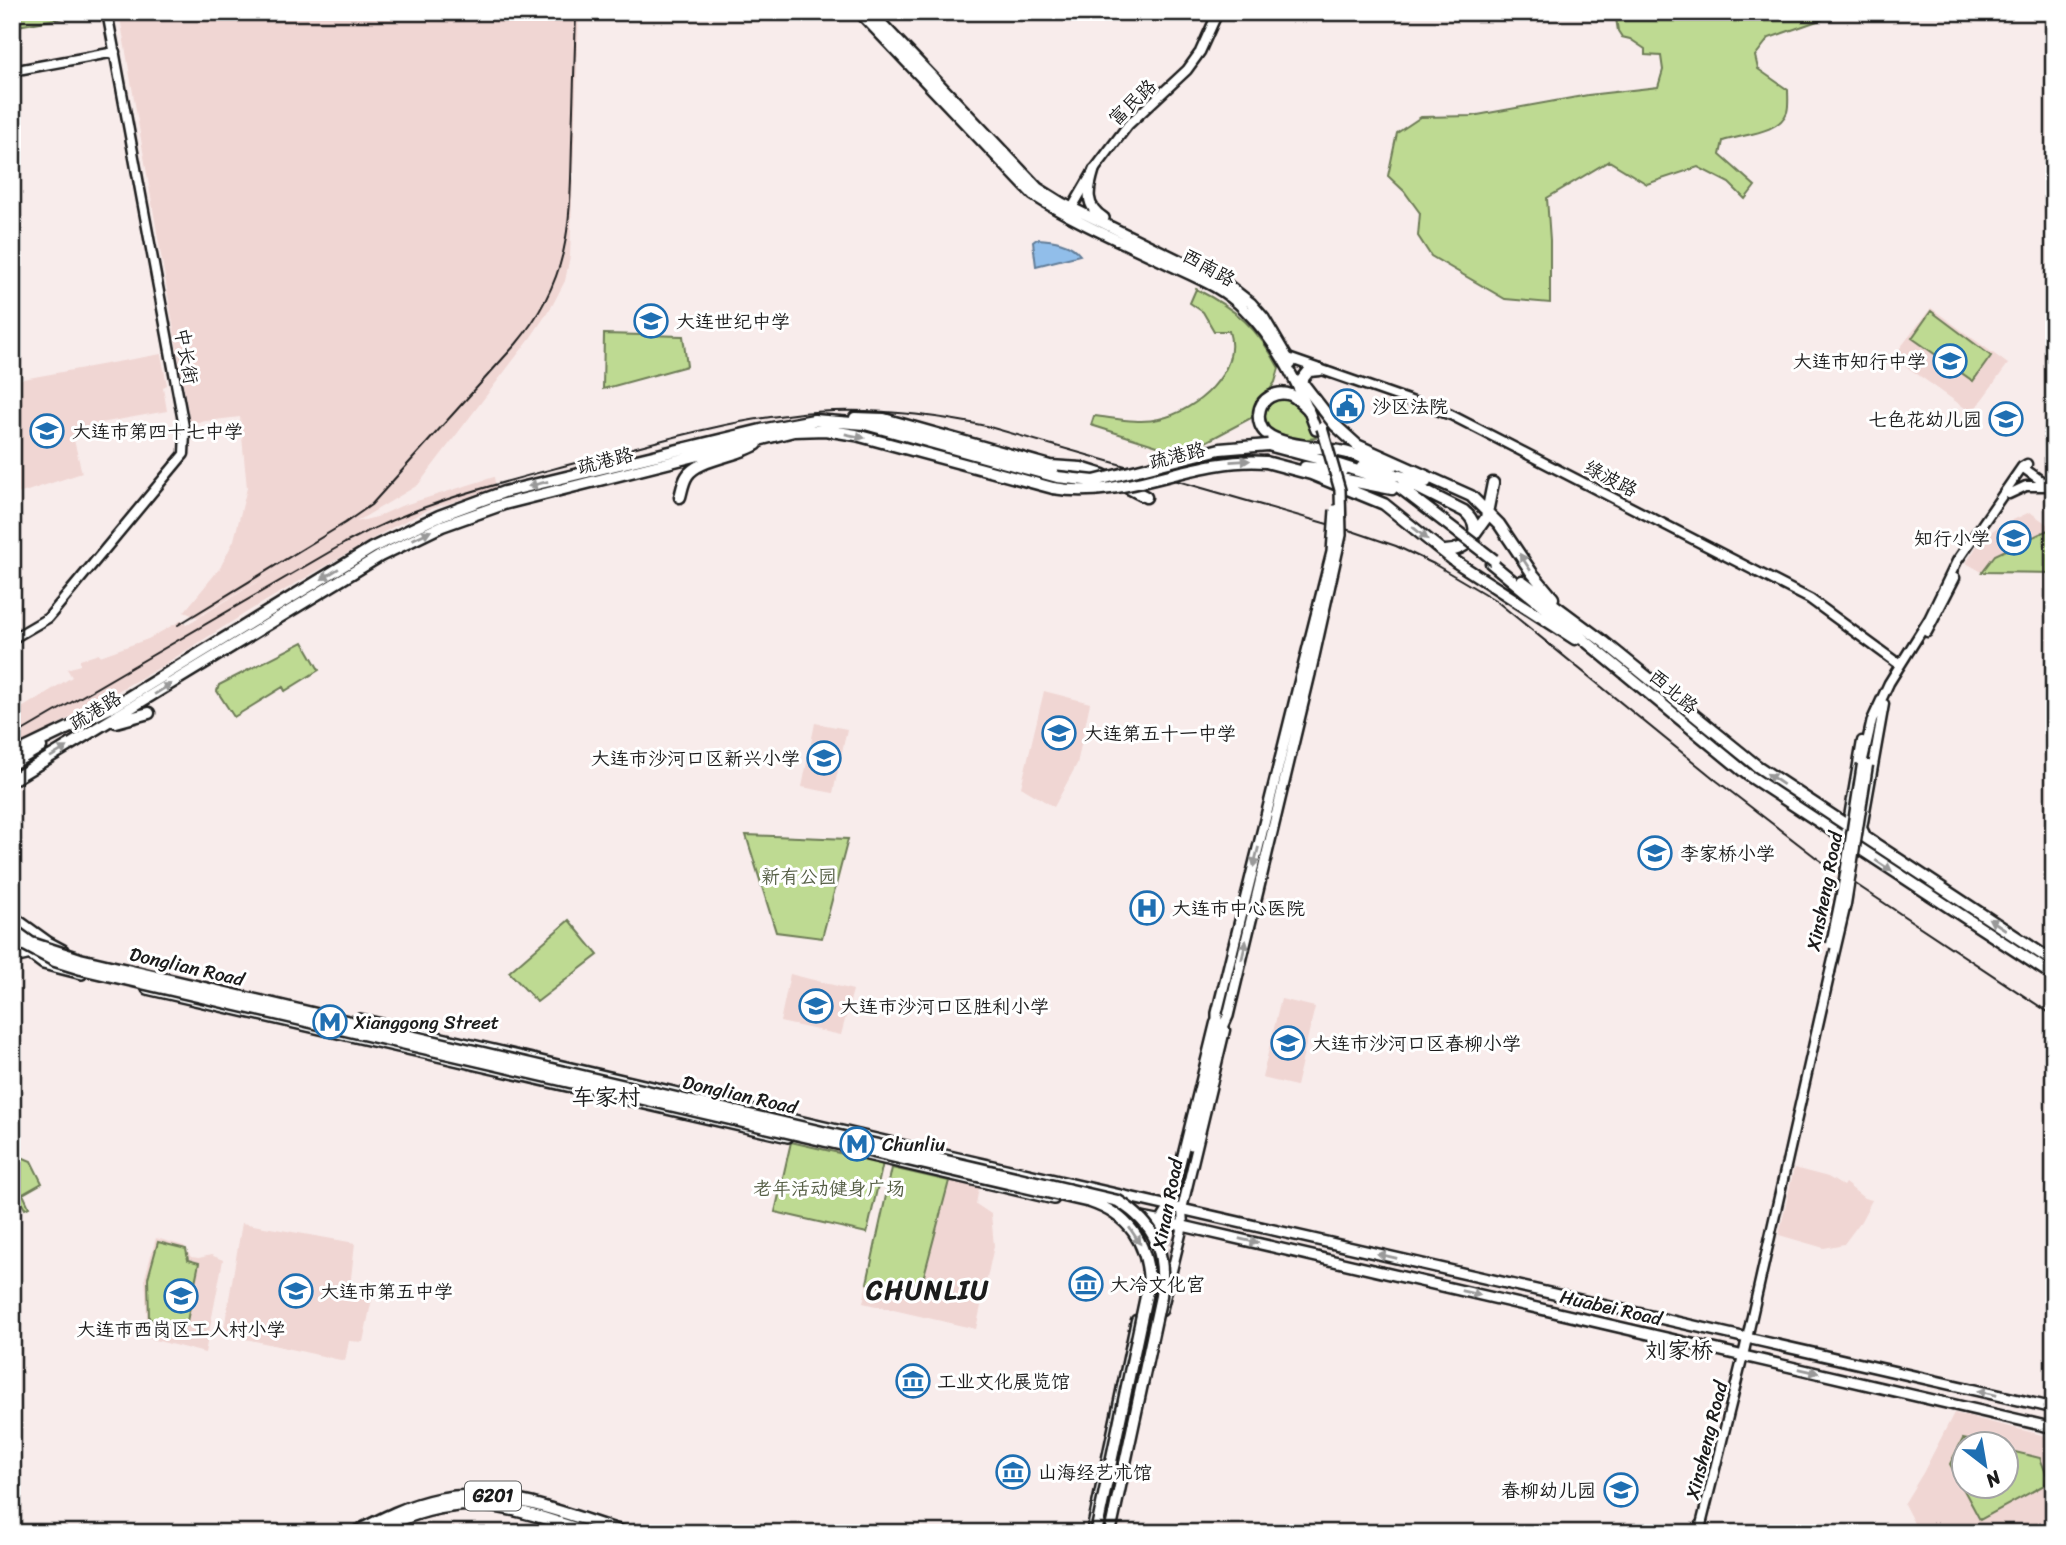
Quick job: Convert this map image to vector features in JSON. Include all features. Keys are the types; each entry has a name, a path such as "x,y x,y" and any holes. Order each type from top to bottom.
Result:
{"highway":[{"path":"1320,370 1309,371 1301,381 1335,425 1357,445 1471,496 1505,531 1541,585 1606,650"},
{"path":"1308,409 1293,396 1272,396 1263,402 1259,412 1260,424 1266,433 1278,439 1342,451 1427,482"},
{"path":"12,764 114,706 372,548 439,516 504,492 761,430 814,420 866,417 884,419 1050,466 1081,468 1102,475 1146,497"},
{"path":"814,420 865,424 1056,477 1094,481 1220,449 1268,444 1451,488"},
{"name":"疏港路","path":"12,780 380,555 442,526 504,504 765,438 794,432 825,430 856,435 1074,492 1101,490 1217,463 1248,460 1266,462"},
{"path":"680,497 688,473 695,467 751,448 765,438"},
{"name":"西北路","path":"1268,444 1380,478 1399,487 1457,535"},
{"path":"1266,462 1311,474 1392,489"},
{"name":"西北路","path":"1266,462 1342,471 1392,489 1492,561 1757,766 1832,816 2054,976"},
{"path":"1392,473 1464,511 1472,518 1473,537"},
{"path":"1311,474 1384,504 1456,562 1578,641 1606,650"},
{"path":"1442,551 1454,551 1473,537 1483,525 1493,483 1480,496 1471,496"},
{"name":"西北路","path":"1606,650 1748,775 1827,828 1852,832 1869,841 2054,961"},
{"path":"12,755 114,706"},
{"path":"105,724 149,713"},
{"name":"Donglian Road","path":"12,929 31,943 80,959 1118,1201 1144,1221 1156,1238 1163,1277 1161,1296 1103,1533"},
{"name":"Donglian Road","path":"12,939 55,961 81,969 1090,1202 1113,1211 1140,1241 1148,1265 1149,1282 1103,1533"},
{"name":"G201","path":"354,1533 419,1504 471,1495 520,1500 626,1533"},
{"name":"G201","path":"369,1533 421,1511 472,1503 517,1510 591,1533"}],"main road":[{"name":"中长街","path":"12,639 48,618 184,454 185,432 107,12"},
{"name":"西南路","path":"859,12 1032,195 1129,235 1224,282 1251,303 1264,318 1301,381 1340,490 1339,554 1306,673"},
{"name":"西南路","path":"871,12 1038,188 1070,212 1213,286 1245,309 1279,355 1319,429"},
{"name":"富民路","path":"1070,212 1094,170 1128,125 1187,70 1200,52 1217,12"},
{"path":"12,71 115,52"},
{"path":"1094,170 1087,195 1090,206 1097,214 1129,235"},
{"name":"绿波路","path":"1288,358 1451,415 1513,446 1810,599 1900,665"},
{"path":"2025,467 2052,486"},
{"name":"Xinsheng Road","path":"1699,1533 1743,1356 1743,1337 1846,904 1872,720 1882,695 1929,618 1957,561 2025,467"},
{"name":"Xinsheng Road","path":"1865,765 1884,704 1893,686 1934,621 1961,564 2025,467"},
{"path":"2009,494 2026,486 2052,486"},
{"name":"Xinan Road","path":"1103,1533 1105,1464 1123,1376 1160,1222 1170,1206 1217,1013 1306,673"},
{"name":"Xinan Road","path":"1103,1533 1122,1498 1146,1381 1183,1226 1182,1209 1306,673"},
{"path":"1852,832 1884,704"},
{"path":"1852,832 1851,806 1859,751 1872,720"},
{"path":"1832,816 1842,817 1851,806"},
{"name":"Huabei Road","path":"12,916 61,949 2054,1408"},
{"name":"Huabei Road","path":"12,939 43,964 526,1078 1183,1226 2054,1428"},
{"path":"12,961 61,949"},
{"path":"12,961 43,964"},
{"name":"Xinan Road","path":"1217,1013 1217,1041"},
{"name":"Xinan Road","path":"1191,1145 1217,1041 1228,1016"},
{"path":"1103,1533 1151,1309"},
{"path":"1123,1376 1139,1418"},
{"path":"1103,1533 1117,1450 1131,1396 1146,1381"},
{"path":"1105,1464 1117,1450"}],"shaded area":[{"path":"119,12 579,12 570,256 565,281 552,306 418,485 356,522 494,477 496,488 428,510 393,527 252,609 157,669 12,750 12,714 72,677 67,669 80,665 80,660 148,639 182,620 186,625 279,569 197,617 184,612 220,568 234,540 247,488 240,417 190,423"},
{"name":"大连市知行中学","path":"1931,308 2008,364 1972,413 1893,357"},
{"name":"大连市第四十七中学","path":"161,354 167,385 163,387 167,411 90,425 73,436 82,473 12,496 12,381"},
{"path":"2030,512 2054,529 2054,573 1982,572 1966,563 1982,538"},
{"name":"大连第五十一中学","path":"1044,691 1090,703 1077,764 1054,807 1021,787"},
{"name":"大连市沙河口区新兴小学","path":"815,723 847,729 833,793 802,787"},
{"name":"大连市沙河口区胜利小学","path":"790,974 853,990 841,1035 780,1022"},
{"name":"大连市沙河口区春柳小学","path":"1281,999 1315,1007 1296,1086 1262,1078"},
{"path":"892,1168 979,1188 976,1204 991,1214 994,1246 976,1329 863,1303"},
{"path":"1794,1168 1828,1177 1843,1186 1845,1183 1864,1198 1872,1200 1844,1244 1824,1248 1779,1235"},
{"name":"大连市第五中学","path":"242,1223 355,1243 350,1287 373,1294 363,1342 349,1341 345,1361 223,1334"},
{"name":"大连市西岗区工人村小学","path":"156,1238 184,1246 191,1257 211,1255 223,1260 205,1353 143,1337 147,1315 145,1277"},
{"path":"1954,1413 2054,1438 2054,1533 1983,1533 1981,1530 1975,1533 1919,1533 1904,1504"},
{"name":"春柳幼儿园","path":"1611,1477 1635,1482 1631,1505 1607,1498"}],"green space":[{"path":"12,12 64,12 62,18 12,27"},
{"path":"1615,12 1843,12 1769,38 1755,56 1758,69 1788,90 1788,104 1783,119 1776,125 1723,141 1720,155 1755,186 1745,199 1729,183 1698,167 1647,184 1609,161 1547,198 1550,303 1505,299 1431,256 1418,236 1420,213 1404,191 1388,176 1397,133 1421,117 1472,116 1588,95 1658,87 1663,70 1661,56 1645,55 1645,49 1622,37 1618,31"},
{"path":"1196,289 1223,304 1245,321 1263,342 1279,368 1275,382 1251,418 1200,445 1173,451 1091,425 1094,416 1135,421 1173,415 1187,408 1213,387 1229,361 1229,331 1214,331 1203,312 1190,303"},
{"path":"1931,311 1991,356 1973,381 1912,338"},
{"path":"604,334 683,336 687,366 603,389"},
{"path":"1280,397 1299,406 1316,438 1308,439 1305,443 1270,430 1263,413 1272,400"},
{"path":"2052,528 2054,573 1982,572 1995,555"},
{"path":"303,642 319,670 285,691 283,687 234,717 217,691 219,685"},
{"name":"新有公园","path":"746,835 848,839 822,938 776,932"},
{"path":"569,920 598,955 537,1002 509,972"},
{"name":"老年活动健身广场","path":"791,1142 883,1163 867,1233 775,1212"},
{"path":"12,1153 31,1161 42,1183 23,1194 29,1207 25,1209 12,1187"},
{"path":"892,1168 949,1181 922,1283 915,1282 900,1292 867,1283"},
{"path":"158,1242 186,1249 188,1260 199,1263 186,1326 149,1319 148,1278"},
{"path":"2021,1453 2040,1458 2047,1476 2046,1484 2021,1498"},
{"path":"1969,1500 2017,1500 1980,1520"}],"water":[{"path":"1037,239 1066,244 1080,255 1036,266 1033,242"}],"tunnel":[{"path":"1151,1309 1191,1145"}],"railway":[{"path":"178,625 371,505 516,344 534,320 557,273 568,225 576,12"},
{"path":"12,737 345,543 430,505 489,486 656,442 760,419 836,411 936,417 986,426 1352,531 1396,546 1434,564 1495,600 1717,781 1818,859 2054,1016"}],"place":[{"name":"大连世纪中学","path":"651,321"},
{"name":"大连市知行中学","path":"1950,361"},
{"name":"沙区法院","path":"1347,406"},
{"name":"七色花幼儿园","path":"2006,419"},
{"name":"大连市第四十七中学","path":"47,431"},
{"name":"知行小学","path":"2014,538"},
{"name":"大连第五十一中学","path":"1059,733"},
{"name":"大连市沙河口区新兴小学","path":"824,758"},
{"name":"李家桥小学","path":"1655,853"},
{"name":"大连市中心医院","path":"1147,908"},
{"name":"大连市沙河口区胜利小学","path":"816,1006"},
{"name":"Xianggong Street","path":"330,1022"},
{"name":"大连市沙河口区春柳小学","path":"1288,1043"},
{"name":"Chunliu","path":"857,1144"},
{"name":"大冷文化宫","path":"1086,1284"},
{"name":"大连市第五中学","path":"296,1291"},
{"name":"大连市西岗区工人村小学","path":"181,1296"},
{"name":"工业文化展览馆","path":"913,1381"},
{"name":"山海经艺术馆","path":"1013,1472"},
{"name":"春柳幼儿园","path":"1621,1490"}],"district":[{"name":"车家村","path":"606,1097"},
{"name":"CHUNLIU","path":"928,1290"},
{"name":"刘家桥","path":"1679,1350"}]}
